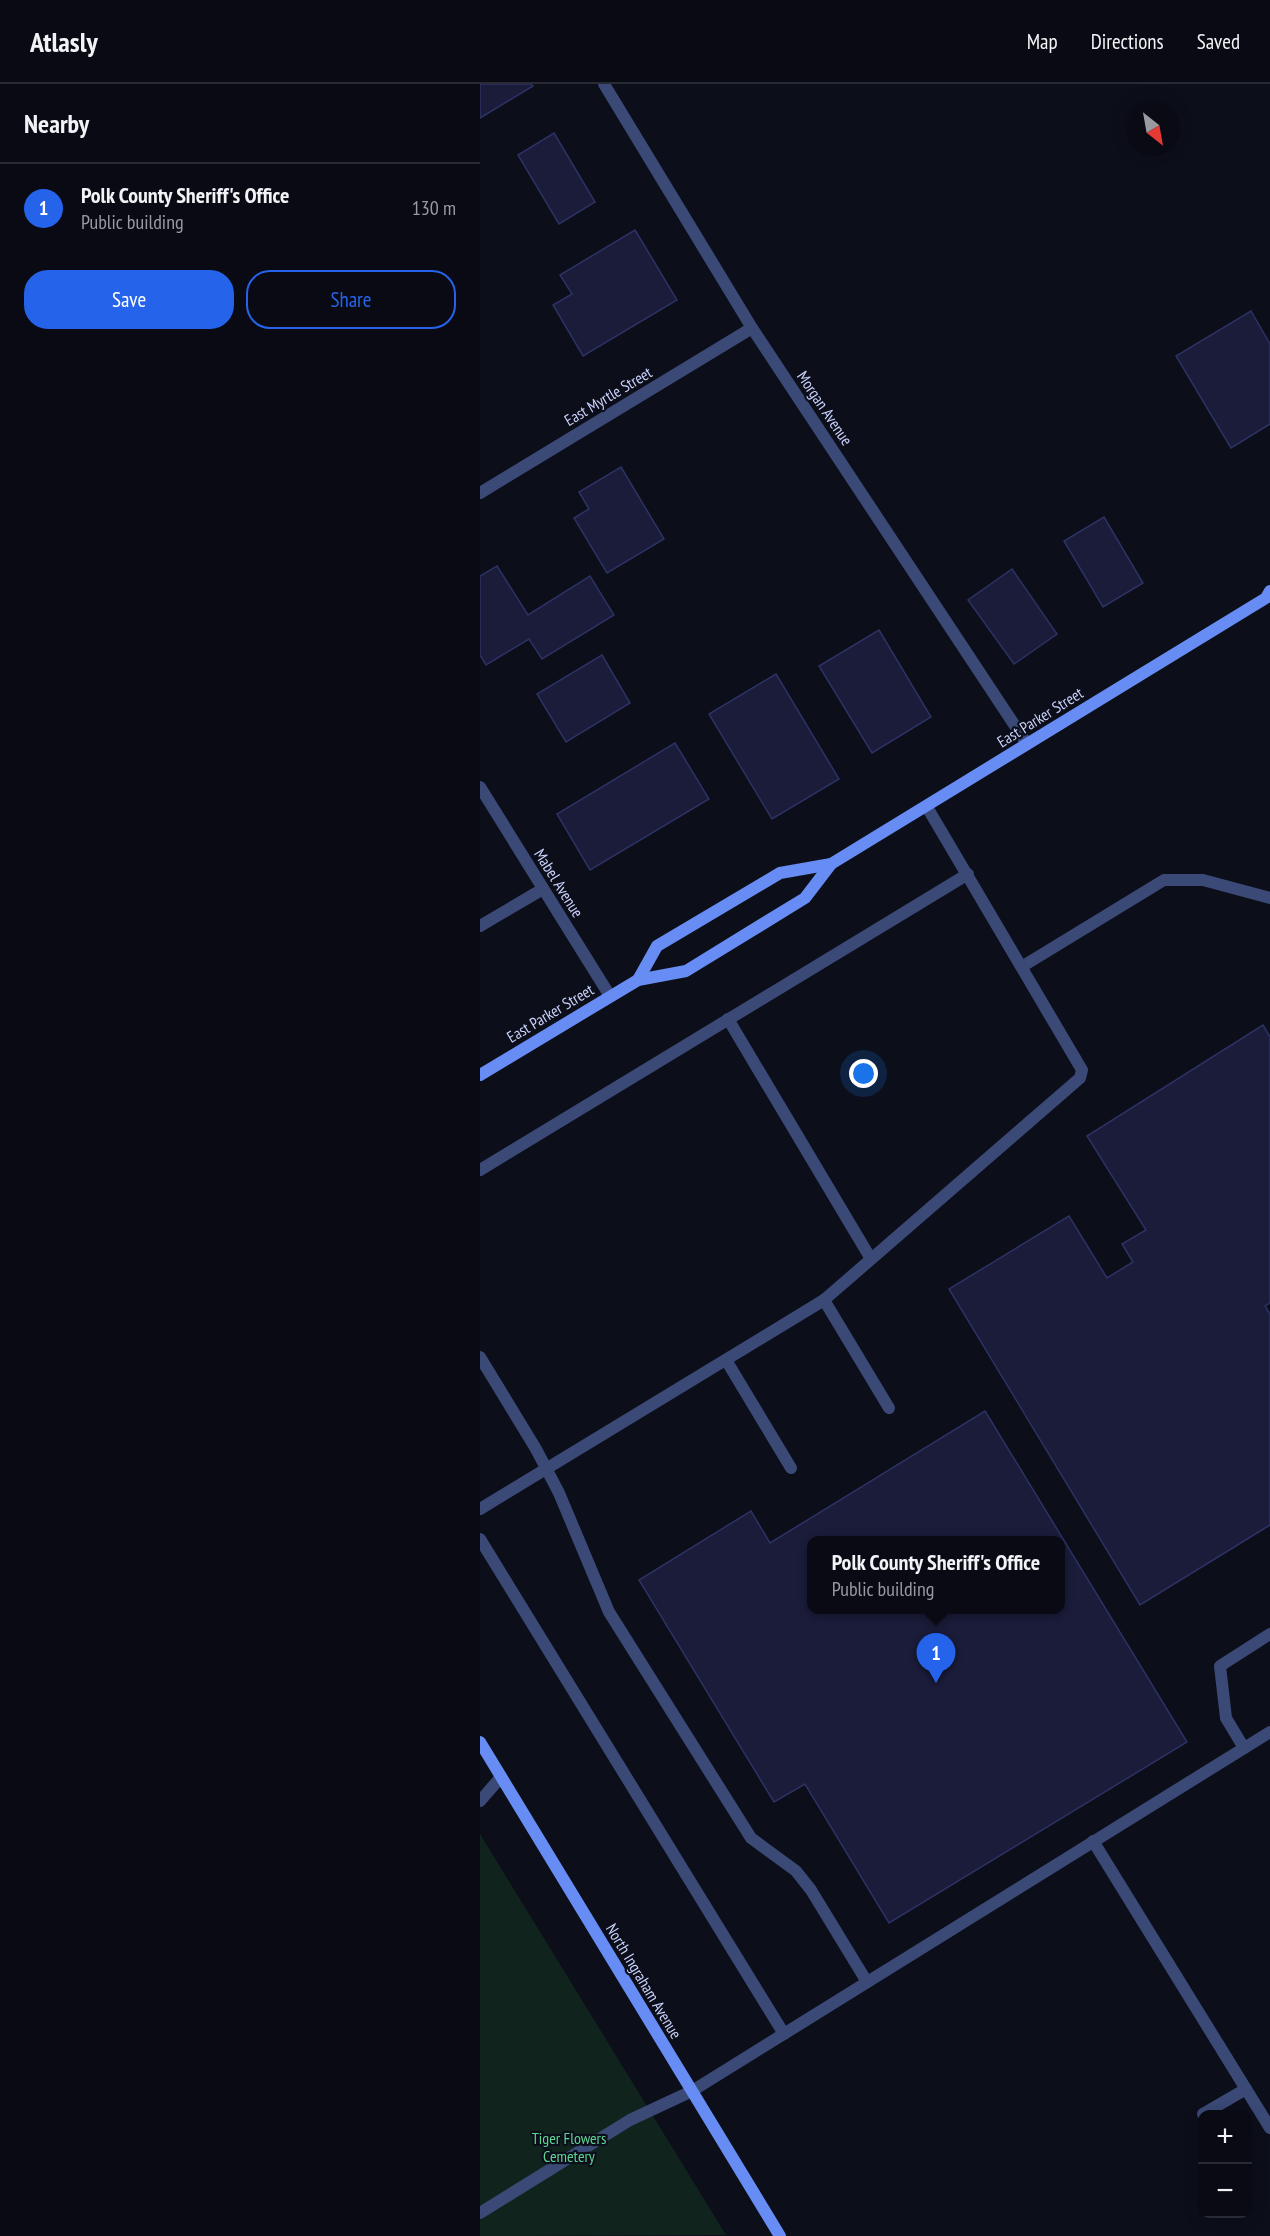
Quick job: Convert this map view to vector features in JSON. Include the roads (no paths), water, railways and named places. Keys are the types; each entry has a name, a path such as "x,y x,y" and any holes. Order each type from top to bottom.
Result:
{"street":[{"name":"Morgan Avenue","path":"604,84 752,328 1027,744"},
{"name":"East Myrtle Street","path":"480,493 752,328"},
{"name":"East Parker Street","path":"638,980 657,946 780,873 831,864 1269,596"},
{"name":"Mabel Avenue","path":"480,787 610,996"},
{"path":"480,1509 824,1300 1080,1078 1082,1070 1023,966 927,807"},
{"name":"East Parker Street","path":"480,1075 638,980 686,971 805,898 831,864"},
{"path":"480,1170 968,874"},
{"path":"1023,966 1164,880 1203,880 1270,898"},
{"path":"480,927 543,889"},
{"path":"728,1019 871,1259"},
{"path":"824,1300 889,1408"},
{"path":"480,1357 537,1449 559,1493 609,1612 751,1838 796,1871 811,1890 867,1982"},
{"path":"726,1360 791,1468"},
{"path":"480,1539 784,2034"},
{"path":"1244,1748 1226,1718 1220,1666 1270,1634"},
{"path":"480,2213 630,2120 692,2091 1270,1732"},
{"name":"North Ingraham Avenue","path":"480,1742 780,2236"},
{"path":"480,1801 501,1777"},
{"path":"1093,1841 1270,2127"},
{"path":"1211,2110 1246,2089"}],"place":[{"name":"Polk County Sheriff's Office","path":"936,1683"}],"park label":[{"name":"Tiger Flowers Cemetery","path":"569,2147"}]}
